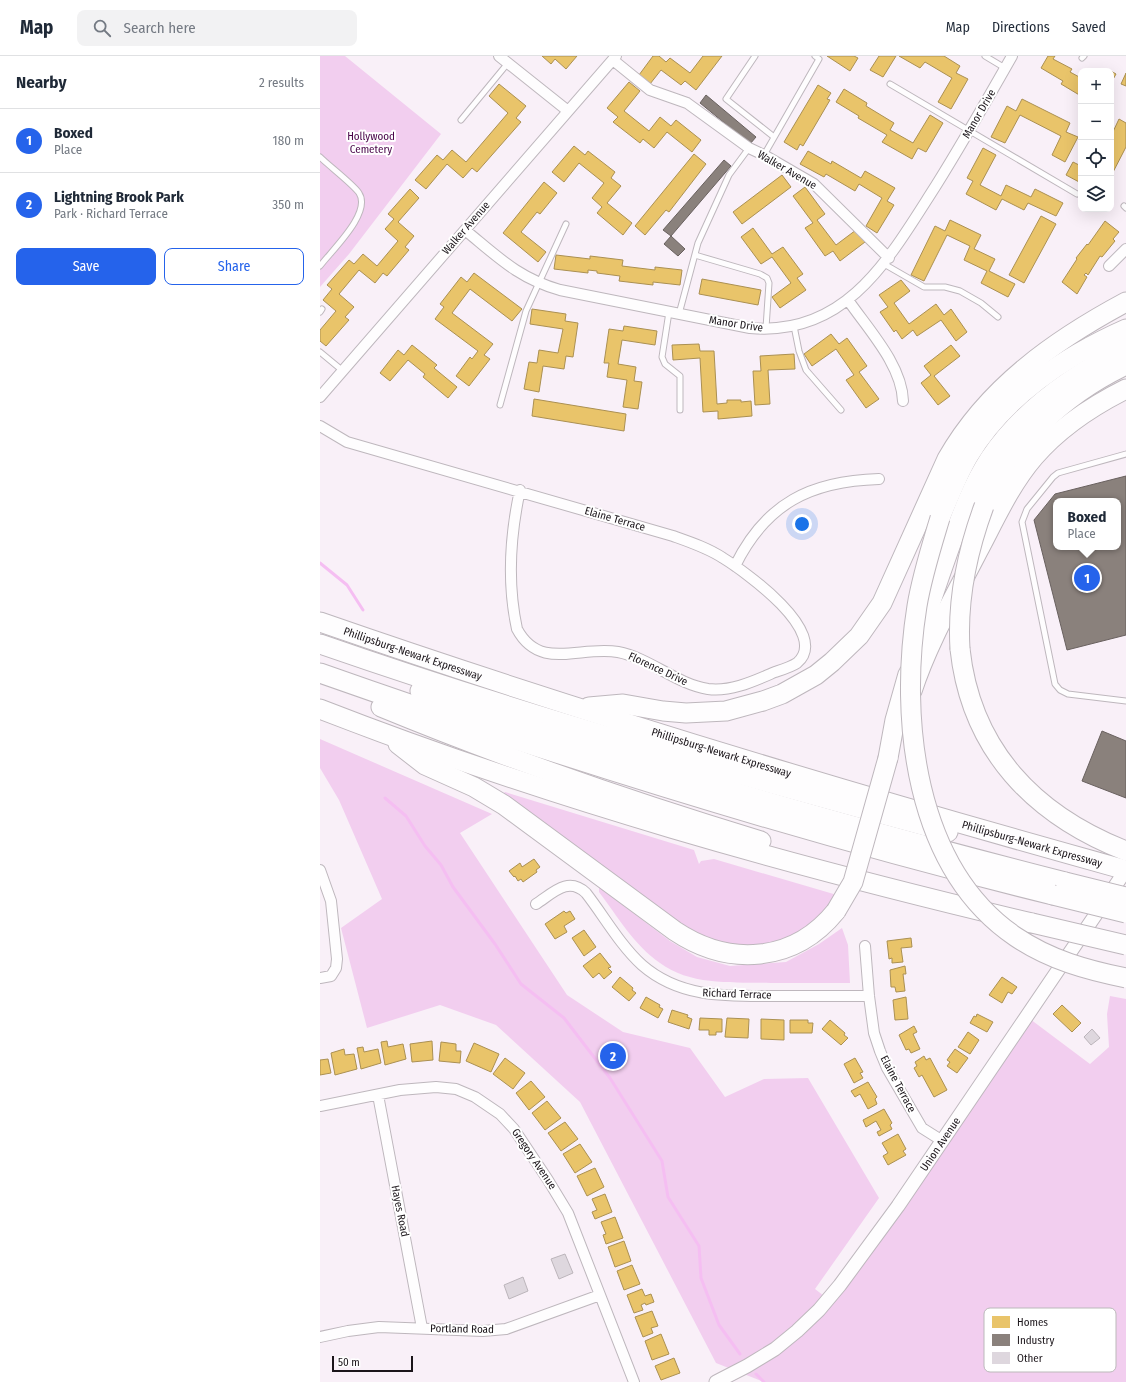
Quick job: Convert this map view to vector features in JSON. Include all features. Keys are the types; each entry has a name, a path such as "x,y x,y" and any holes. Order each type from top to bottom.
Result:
{"highway":[{"path":"577,708 623,704 663,712 726,712 763,701 801,684 816,674 846,649 872,620 891,586 947,458 982,408 1009,381 1040,356 1073,332 1126,303"},
{"path":"1126,329 1085,350 1025,390 1004,410 986,431 969,455 952,489 940,518 926,566 917,607 912,646 911,688 912,726 919,769 928,809 940,845 955,873 972,897 987,913 1015,936 1036,949 1062,961 1090,970 1126,978"},
{"path":"888,758 897,713 923,627 963,511 979,477 1006,438 1034,408 1081,373 1126,348"},
{"path":"1126,365 1073,395 1040,426 1009,460 984,506 973,540 964,583 960,616 960,649 964,676 975,713 983,731 1004,765 1031,795 1045,807 1094,837 1126,851"},
{"path":"1040,426 1082,398 1126,376"},
{"path":"384,734 425,765 470,785 504,805 675,931 702,946 719,952 737,955 775,951 793,945 824,925 836,911 853,882 888,758 915,680 937,632 1019,476 1040,450 1062,429 1087,411 1126,389"},
{"name":"Phillipsburg-Newark Expressway","path":"320,622 446,666 577,708 1126,870"},
{"path":"320,644 511,708 741,775 993,844 1079,857"},
{"path":"320,655 454,704 646,765 849,824 1059,888 1126,913"},
{"path":"320,673 539,749 736,810 902,857 1059,888 1126,897"},
{"path":"320,683 458,738 564,777 712,826 869,871 969,909"},
{"path":"320,709 384,734 525,782 679,830 856,881 1032,924 1126,945"}],"street":[{"name":"Manor Drive","path":"464,230 516,272 539,284 560,290 679,314 766,329 794,326 825,314 848,300 862,288 886,261 969,132 1012,56"},
{"name":"Walker Avenue","path":"320,397 614,58 650,90 687,103 749,148 764,154 814,184 886,261"},
{"path":"505,59 568,112"},
{"path":"1109,266 1126,249"},
{"path":"848,300 895,367 902,386 903,401"},
{"name":"Elaine Terrace","path":"320,426 347,442 520,490 673,536 698,545 735,566 765,588 784,607 801,628 805,641 803,653 797,663 749,684"},
{"path":"735,566 745,546 758,528 779,508 792,500 818,487 847,481 879,479"},
{"name":"Florence Drive","path":"520,490 514,517 510,564 515,617 521,636 533,648 540,652 557,655 597,650 618,652 635,657 692,685 708,689 726,689 749,684"},
{"path":"320,870 331,901 337,959 336,968 331,976 320,978"},
{"name":"Union Avenue","path":"716,1382 759,1359 797,1331 819,1310 840,1285 898,1206 941,1140 1126,870"},
{"name":"Richard Terrace","path":"536,904 564,886 578,886 586,893 629,951 642,964 666,982 692,992 722,996 869,996"},
{"name":"Elaine Terrace","path":"865,946 874,1033 887,1068 922,1128 941,1140"},
{"name":"Gregory Avenue","path":"320,1106 426,1087 446,1087 475,1097 500,1114 514,1129 568,1213 580,1240 634,1382"},
{"name":"Hayes Road","path":"378,1095 422,1328"},
{"name":"Portland Road","path":"320,1337 348,1331 379,1327 484,1331 506,1329 600,1295"}],"lane":[{"path":"755,56 726,98 774,137"},
{"path":"764,154 819,59 815,56"},
{"path":"985,56 1005,68"},
{"path":"461,120 505,59"},
{"path":"890,84 969,132 1077,194"},
{"path":"679,314 698,243 730,175 749,148"},
{"path":"320,157 359,193 362,207 356,220 320,266"},
{"path":"500,405 526,312 566,224"},
{"path":"695,255 760,274 767,278 769,283 766,329"},
{"path":"886,261 924,286 945,287 960,291 981,303 998,317"},
{"path":"669,312 662,357 665,364 680,376 680,410"},
{"path":"794,326 799,352 806,370 841,410"},
{"path":"320,352 343,371"},
{"path":"1126,454 1058,473 1027,509 1022,522 1055,684 1060,690 1068,694 1126,701"}],"green space":[{"name":"Hollywood Cemetery","path":"320,56 345,56 441,134 349,254 320,287"},
{"path":"320,739 492,814 460,833 567,995 623,1032 690,1048 725,1097 764,1079 808,1078 879,1198 815,1289 828,1299 1026,1016 1090,1064 1109,1047 1107,1014 1110,996 1126,999 1126,1382 764,1382 716,1363 580,1102 496,1025 440,1005 367,1028 341,928 382,899 339,800 320,768"},
{"path":"505,792 694,850 699,864 701,861 714,859 837,895 826,910 813,923 785,939 766,945 737,947 696,935 503,794"},
{"path":"599,887 670,941 697,957 730,966 786,962 819,944 842,928 848,945 850,983 728,982 685,976 660,963 642,948 599,892"}],"building: Homes":[{"path":"542,56 577,56 566,69 555,59 551,64"},
{"path":"653,56 659,56 666,62 670,58 690,73 703,56 722,56 696,90 685,81 681,85 661,70 650,84 639,75"},
{"path":"827,56 854,56 858,58 850,71"},
{"path":"879,56 896,56 883,77 870,70"},
{"path":"899,56 944,56 960,66 956,73 968,79 951,109 938,102 952,78 925,62 920,68"},
{"path":"1048,56 1055,56 1053,59 1072,69 1070,72 1078,76 1078,94 1061,84 1063,81 1041,68"},
{"path":"1126,73 1126,86 1121,84"},
{"path":"629,82 640,91 624,111 649,131 660,117 671,126 676,120 701,140 692,152 667,132 654,148 643,139 640,143 613,122 618,117 607,108"},
{"path":"499,84 526,106 516,118 521,122 477,172 472,168 463,178 447,164 426,189 415,180 437,155 443,160 452,150 466,162 508,113 489,96"},
{"path":"818,85 831,93 827,99 830,100 803,146 800,144 797,150 784,142"},
{"path":"844,89 867,103 866,106 894,123 890,130 913,143 930,115 943,123 926,152 918,148 912,159 882,142 887,135 858,118 859,116 836,102"},
{"path":"1022,99 1070,123 1066,132 1078,137 1065,162 1052,155 1061,136 1020,115 1005,143 991,137 1007,106 1016,111"},
{"path":"1119,119 1126,123 1126,147 1114,170 1114,140 1114,130"},
{"path":"574,146 585,155 588,151 615,172 611,178 621,186 607,203 632,223 623,235 597,213 602,207 592,198 604,183 579,163 564,182 552,172"},
{"path":"983,148 996,155 980,185 1001,196 1006,185 1031,197 1035,189 1063,203 1056,216 1028,203 1024,210 1002,199 996,210 966,194 973,181 967,178"},
{"path":"808,151 831,164 832,161 861,178 865,171 895,188 887,201 894,205 877,233 866,226 882,198 859,184 855,191 826,174 824,177 800,164"},
{"path":"694,154 706,164 669,212 666,210 645,235 635,226"},
{"path":"1073,162 1078,164 1078,181 1066,175"},
{"path":"782,175 791,187 742,224 733,212"},
{"path":"544,182 557,193 540,214 537,212 521,232 546,252 538,262 503,233"},
{"path":"805,187 825,214 817,220 836,245 856,230 865,242 840,261 833,251 825,256 805,228 813,223 793,196"},
{"path":"410,189 419,198 398,222 414,236 405,247 409,250 387,276 383,273 375,283 359,270 339,294 354,307 345,317 349,320 326,346 320,341 320,330 336,311 323,300 332,289 327,285 349,260 354,264 363,254 377,266 398,241 385,229 394,219 388,214"},
{"path":"1041,216 1056,224 1024,283 1009,275"},
{"path":"950,220 981,235 974,249 995,259 989,271 1015,284 1008,297 981,283 987,271 964,260 970,246 947,235 924,281 911,275 935,226 945,231"},
{"path":"1105,221 1119,232 1113,239 1115,241 1102,257 1100,256 1088,275 1086,273 1084,275 1087,277 1077,294 1062,282 1077,259 1076,258 1087,244 1088,245"},
{"path":"753,228 772,254 783,247 803,274 797,278 806,290 780,308 772,297 791,283 772,257 761,264 741,237"},
{"path":"556,255 590,259 590,256 623,260 622,266 655,270 655,267 682,270 680,285 653,282 653,285 619,281 620,276 597,273 597,271 588,270 588,273 554,269"},
{"path":"474,273 522,309 512,321 470,289 452,313 493,344 484,355 490,359 469,386 456,376 470,357 472,359 478,351 435,319 444,307 440,304 461,277 467,282"},
{"path":"702,279 761,290 758,305 699,294"},
{"path":"901,280 910,291 894,303 909,324 936,304 944,315 951,309 967,332 956,341 941,320 917,336 913,330 902,339 896,330 894,332 880,312 888,307 879,295"},
{"path":"532,309 566,314 565,321 578,323 573,357 566,356 564,369 543,366 539,392 524,389 529,362 537,363 539,350 558,353 563,329 530,324"},
{"path":"624,326 657,331 655,345 622,340 618,364 636,367 634,381 642,382 638,409 623,407 627,380 607,377 609,363 604,363 609,329 623,331"},
{"path":"831,334 839,344 847,338 867,366 859,372 879,399 866,408 846,380 854,375 836,349 812,366 804,354"},
{"path":"699,344 700,351 714,351 717,404 727,403 727,400 741,400 741,402 751,401 752,416 718,419 718,411 703,412 700,358 673,360 672,345"},
{"path":"412,345 437,365 434,368 457,387 448,398 423,377 425,374 408,360 390,381 380,373 398,350 404,355"},
{"path":"951,345 960,356 934,376 950,396 938,405 921,383 931,375 924,366"},
{"path":"794,354 795,369 768,370 770,404 755,405 753,371 761,371 760,356"},
{"path":"534,399 626,414 624,431 532,416"},
{"path":"534,859 540,867 536,870 537,872 523,882 521,879 518,881 509,871 520,863 522,867"},
{"path":"564,911 566,913 570,911 575,919 564,926 567,932 555,939 545,924"},
{"path":"584,930 596,947 584,956 572,938"},
{"path":"911,938 912,947 901,948 903,962 892,963 892,958 889,959 887,941"},
{"path":"600,953 611,967 608,968 612,972 604,979 599,973 593,978 583,966"},
{"path":"905,966 906,974 903,974 905,991 896,992 895,987 891,987 890,970"},
{"path":"620,977 633,988 632,990 636,993 629,1001 612,987"},
{"path":"1002,977 1017,987 1012,994 1008,992 1002,1003 989,995"},
{"path":"646,997 660,1005 659,1007 663,1009 658,1018 640,1008"},
{"path":"906,997 908,1019 895,1020 893,1000"},
{"path":"1062,1005 1081,1023 1072,1032 1053,1014"},
{"path":"672,1010 688,1015 687,1017 692,1019 689,1029 668,1022"},
{"path":"977,1014 993,1022 987,1032 970,1023"},
{"path":"700,1018 722,1019 722,1032 716,1032 716,1035 709,1035 709,1030 699,1030"},
{"path":"727,1018 749,1019 748,1038 725,1037"},
{"path":"761,1019 784,1020 784,1040 761,1039"},
{"path":"790,1020 808,1020 808,1023 813,1023 812,1033 790,1033"},
{"path":"830,1020 845,1033 844,1035 848,1038 841,1045 822,1029"},
{"path":"914,1026 917,1032 913,1034 920,1049 911,1053 909,1049 906,1050 899,1035"},
{"path":"968,1032 979,1040 970,1054 958,1047"},
{"path":"387,1041 388,1047 403,1044 406,1059 385,1065 381,1042"},
{"path":"432,1041 433,1060 412,1062 410,1044"},
{"path":"441,1042 456,1044 456,1051 461,1051 460,1063 439,1061"},
{"path":"474,1043 499,1054 491,1072 466,1061"},
{"path":"363,1047 364,1052 378,1049 381,1063 361,1069 357,1048"},
{"path":"344,1049 345,1055 354,1054 357,1069 335,1075 331,1053"},
{"path":"955,1049 968,1058 957,1073 947,1066 950,1062 947,1060"},
{"path":"924,1056 926,1060 930,1058 947,1090 934,1097 922,1075 919,1077 914,1068 917,1066 915,1062"},
{"path":"505,1058 525,1073 513,1089 493,1074"},
{"path":"855,1058 863,1072 860,1073 863,1078 854,1083 844,1064"},
{"path":"328,1059 331,1073 320,1075 320,1060"},
{"path":"531,1081 545,1097 529,1110 516,1093"},
{"path":"868,1082 877,1097 875,1099 877,1104 868,1109 860,1094 855,1097 851,1091"},
{"path":"547,1101 561,1118 545,1130 532,1113"},
{"path":"884,1109 892,1123 890,1125 892,1129 879,1136 877,1132 881,1130 876,1121 866,1127 863,1120"},
{"path":"565,1122 578,1139 561,1151 548,1133"},
{"path":"898,1134 906,1149 903,1151 906,1155 888,1165 883,1156 888,1153 882,1143"},
{"path":"580,1144 592,1162 575,1173 563,1154"},
{"path":"595,1168 604,1187 587,1196 577,1176"},
{"path":"605,1194 612,1212 595,1219 592,1212 597,1210 592,1199"},
{"path":"615,1217 623,1238 606,1244 603,1235 606,1234 601,1222"},
{"path":"624,1241 631,1261 615,1267 608,1247"},
{"path":"632,1265 640,1284 624,1290 617,1271"},
{"path":"642,1289 645,1296 651,1294 654,1302 641,1305 643,1310 634,1313 627,1295"},
{"path":"652,1311 658,1326 651,1328 653,1333 643,1337 635,1317"},
{"path":"661,1334 669,1354 652,1360 645,1341"},
{"path":"674,1358 680,1373 661,1380 655,1366"}],"building: Industry":[{"path":"706,95 756,137 750,144 700,103"},
{"path":"724,160 731,166 671,236 663,230"},
{"path":"671,236 685,249 678,256 664,244"},
{"path":"1126,476 1126,635 1067,650 1034,520 1055,494"},
{"path":"1102,731 1126,741 1126,798 1082,781"}],"building: Other":[{"path":"1092,1029 1100,1038 1091,1045 1084,1037"},
{"path":"565,1254 573,1273 559,1279 551,1259"},
{"path":"523,1277 528,1291 509,1299 504,1285"}],"waterway":[{"path":"320,563 347,585 363,610"},
{"path":"385,798 406,816 425,846 441,865 453,887 495,944 521,984 564,1018 610,1078 662,1161 668,1197 699,1246 701,1278 719,1325 740,1354"},
{"path":"756,1374 764,1382"}],"place":[{"name":"Boxed","path":"1087,578"},
{"name":"Lightning Brook Park","path":"613,1056"}]}
